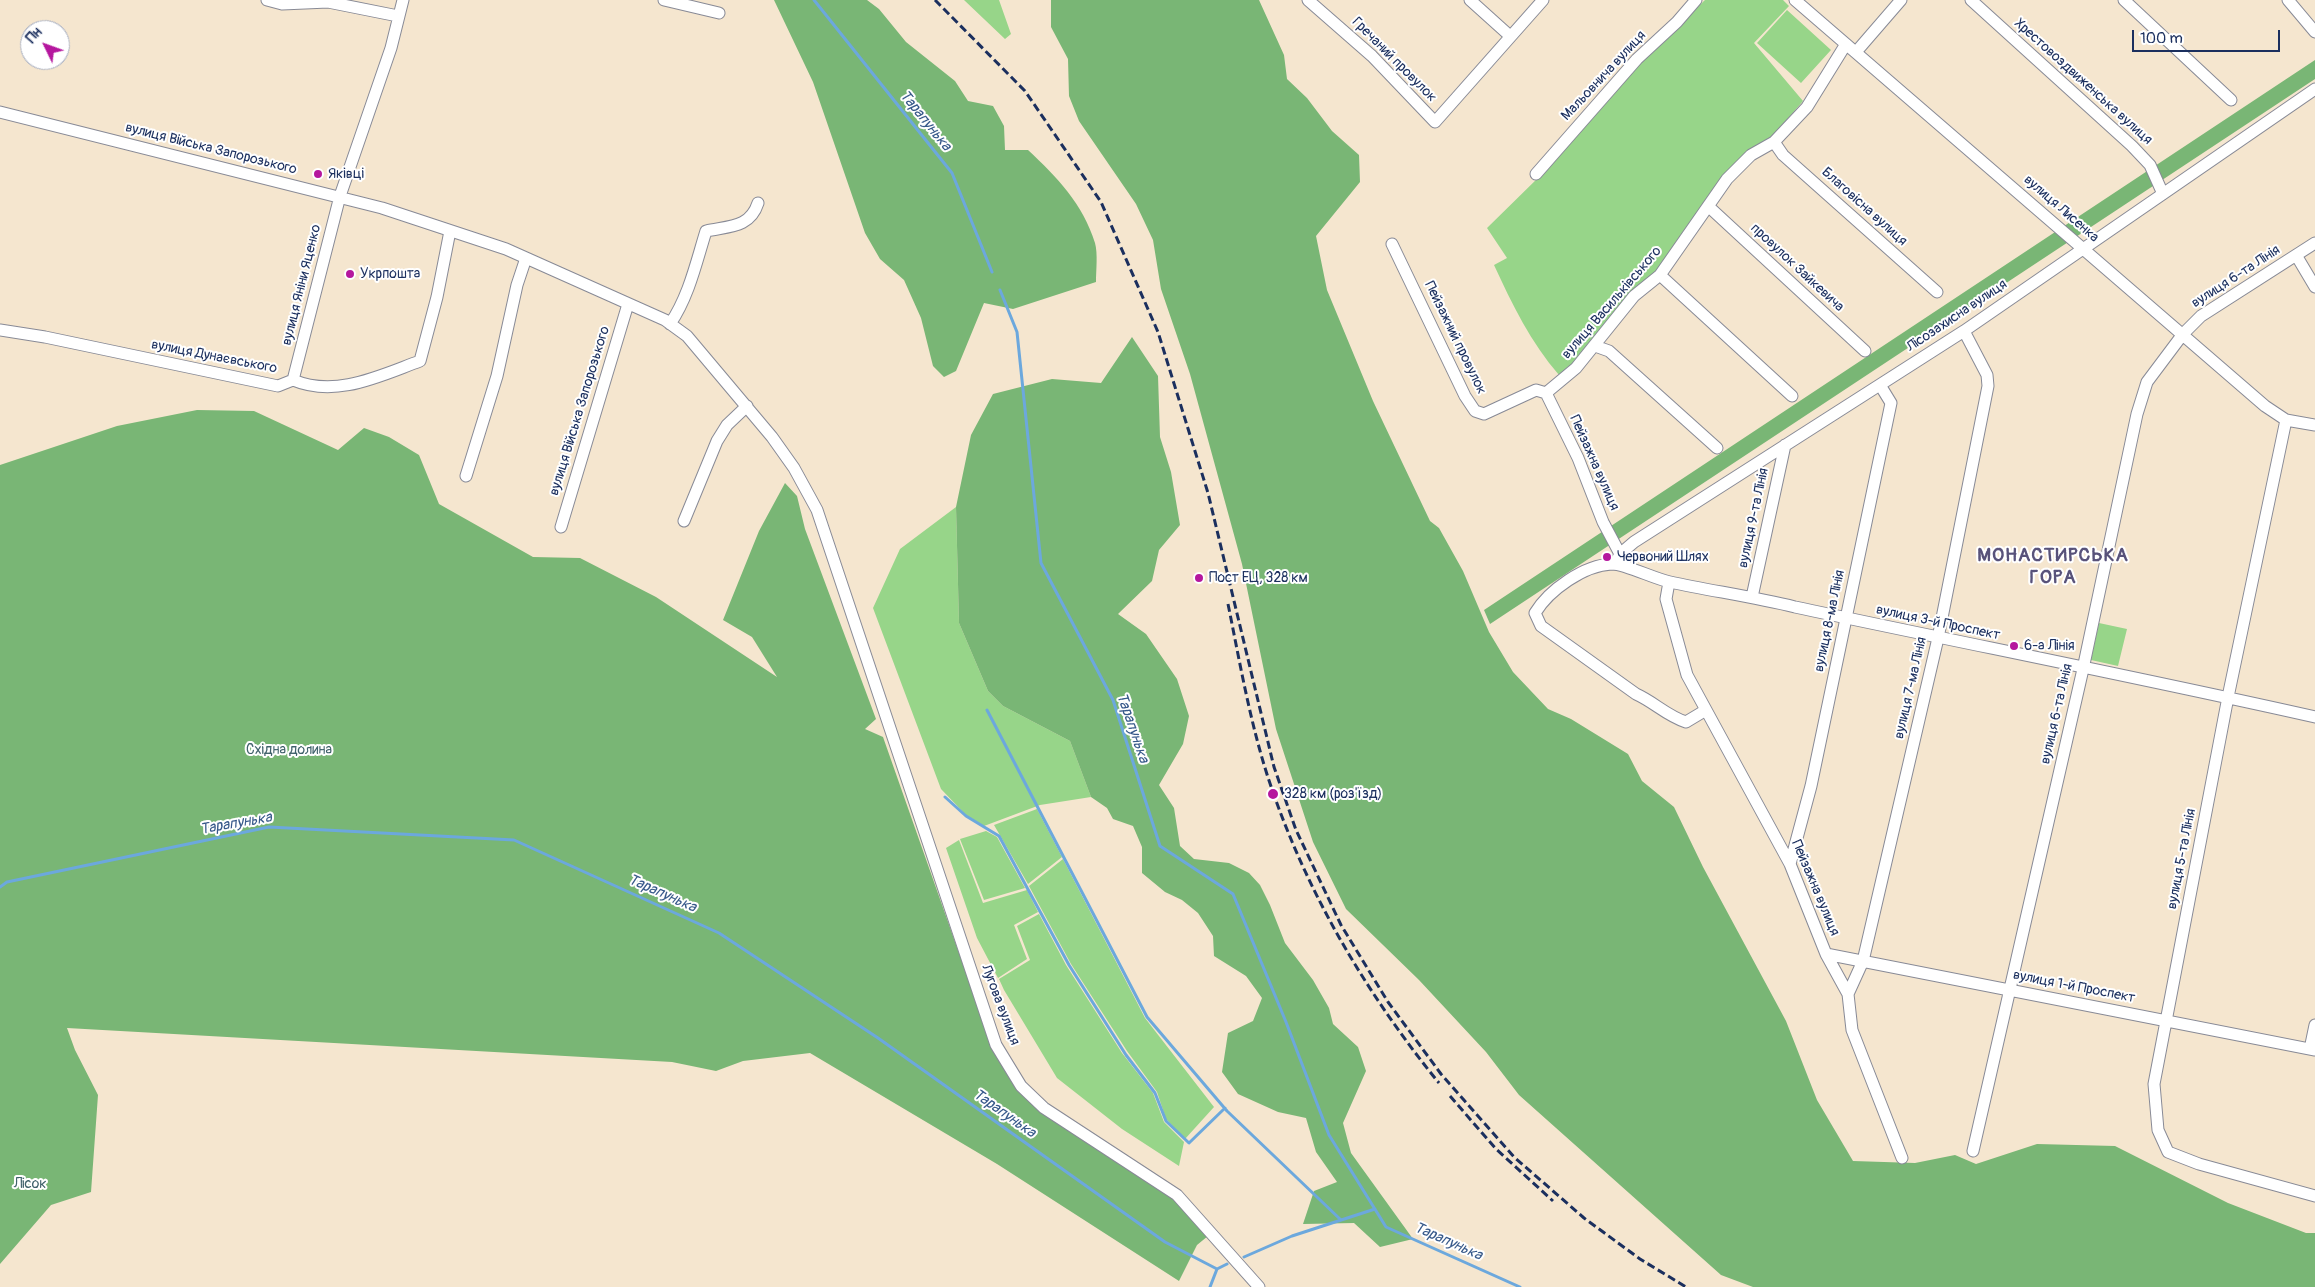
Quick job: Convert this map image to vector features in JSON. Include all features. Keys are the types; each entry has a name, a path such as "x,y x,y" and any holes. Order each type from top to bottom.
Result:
{"street":[{"path":"267,0 282,4 328,2 398,16"},
{"name":"вулиця Яніни Яценко","path":"293,380 340,196 391,48 403,0"},
{"path":"664,0 718,13"},
{"name":"Гречаний провулок","path":"1308,0 1372,56 1435,122 1510,36"},
{"path":"1470,0 1510,36 1543,0"},
{"name":"Мальовнича вулиця","path":"1536,174 1637,59 1677,22 1696,0"},
{"name":"вулиця Лисенка","path":"1795,0 2265,406 2286,420 2315,425"},
{"path":"1856,52 1901,0"},
{"name":"Хрестовоздвиженська вулиця","path":"1970,0 2150,164 2163,194"},
{"path":"2124,0 2231,100"},
{"path":"2288,0 2315,32"},
{"name":"вулиця Васильківського","path":"1541,392 1576,368 1634,296 1660,275 1727,179 1741,164 1774,142 1807,106 1846,44"},
{"name":"Лісозахисна вулиця","path":"1618,559 1634,542 1964,331 2315,89"},
{"name":"вулиця Війська Запорозького","path":"0,112 340,196 450,231 526,258 670,324 687,336 747,406 794,468 817,510 859,633"},
{"name":"Благовісна вулиця","path":"1774,142 1783,154 1937,292"},
{"path":"670,324 687,294 706,231 740,224 754,216 758,203"},
{"name":"провулок Зайкевича","path":"1708,206 1866,351"},
{"name":"вулиця Дунаєвського","path":"0,330 45,337 278,386 293,380 306,385 326,387 353,385 420,361 437,297 450,231"},
{"name":"вулиця 6-та Лінія","path":"1974,1151 2083,669 2135,423 2147,382 2183,334 2201,316 2315,243"},
{"name":"Пейзажний провулок","path":"1392,244 1465,396 1475,411 1484,414 1541,392"},
{"path":"2296,255 2315,287"},
{"path":"466,476 497,376 517,285 526,258"},
{"path":"1660,275 1792,396"},
{"name":"вулиця Війська Запорозького","path":"561,527 628,304"},
{"name":"вулиця 7-ма Лінія","path":"1848,994 1863,961 1938,638 1988,386 1987,375 1964,331"},
{"path":"1595,346 1609,352 1717,448"},
{"name":"вулиця 8-ма Лінія","path":"1790,864 1811,786 1891,404 1880,386"},
{"name":"Пейзажна вулиця","path":"1541,392 1578,458 1618,559"},
{"path":"684,521 717,441 727,425 747,406"},
{"name":"вулиця 5-та Лінія","path":"2286,420 2228,697 2154,1084 2158,1130 2168,1152 2199,1164 2315,1196"},
{"name":"вулиця 9-та Лінія","path":"1752,597 1785,445"},
{"path":"1618,559 1598,566 1575,578 1543,600 1535,613 1541,626 1671,717 1686,722 1706,710"},
{"name":"вулиця 3-й Проспект","path":"1618,559 1669,582 1752,597 2315,717"},
{"name":"Пейзажна вулиця","path":"1669,582 1666,599 1687,675 1790,864 1826,954 1848,994 1852,1030 1902,1158"},
{"name":"Лугова вулиця","path":"859,633 930,853 996,1045 1021,1086 1044,1108 1177,1195 1259,1287"},
{"name":"вулиця 1-й Проспект","path":"1826,954 2312,1050"},
{"path":"2312,1050 2315,1025"}],"green space":[{"path":"774,0 867,0 879,9 906,42 955,81 968,101 993,106 1004,126 1005,150 1028,150 1059,181 1084,216 1096,247 1096,282 1013,309 984,303 956,371 944,377 933,366 921,318 904,280 880,259 865,233 813,82"},
{"path":"964,0 999,0 1011,34 1005,39"},
{"path":"1051,0 1259,0 1284,55 1287,79 1307,98 1332,131 1359,155 1360,182 1316,236 1327,290 1373,401 1430,521 1439,528 1463,571 1489,632 1513,672 1548,709 1571,719 1628,754 1642,781 1674,807 1703,867 1786,1021 1817,1100 1853,1161 1915,1163 1955,1155 1976,1164 2037,1144 2115,1146 2228,1203 2306,1233 2315,1233 2315,1287 1753,1287 1721,1275 1519,1095 1486,1052 1419,980 1346,909 1313,842 1276,729 1242,564 1190,374 1161,289 1153,240 1136,204 1079,121 1069,96 1068,59 1051,27"},
{"path":"1705,0 1783,0 1789,6 1754,43 1803,101 1772,137 1742,157 1656,273 1583,356 1559,375 1531,336 1508,294 1494,265 1507,258 1487,228 1542,174 1635,67"},
{"path":"1787,10 1831,50 1801,83 1757,43"},
{"path":"2315,60 2315,79 1490,624 1484,610"},
{"path":"1132,337 1158,376 1160,437 1171,472 1180,525 1159,550 1152,581 1118,614 1146,634 1177,679 1189,716 1183,744 1159,785 1174,808 1180,846 1194,859 1229,863 1249,873 1260,885 1285,943 1313,980 1329,1008 1333,1024 1358,1047 1366,1071 1343,1123 1351,1153 1413,1239 1380,1247 1354,1223 1303,1224 1314,1191 1337,1182 1316,1152 1306,1118 1278,1112 1238,1094 1222,1072 1228,1033 1253,1021 1262,998 1246,976 1214,956 1213,936 1198,913 1182,900 1165,892 1142,873 1142,847 1133,826 1113,819 1107,808 1091,797 1070,741 1003,706 988,691 959,623 956,507 971,435 993,394 1052,379 1101,383"},
{"name":"Східна долина","path":"197,410 254,411 338,450 364,428 389,437 419,455 439,504 533,557 580,558 656,597 777,677 752,637 723,620 759,531 785,483 797,496 805,529 876,719 865,729 883,737 992,1047 1018,1088 1176,1200 1208,1236 1197,1245 1179,1281 997,1164 810,1053 743,1061 716,1071 672,1062 67,1028 75,1050 98,1095 91,1192 51,1205 0,1264 0,465 117,426"},
{"path":"956,507 959,623 988,691 1003,706 1070,741 1091,797 1040,805 984,826 966,815 941,789 873,608 900,549"},
{"path":"2099,623 2127,629 2118,666 2091,660"},
{"path":"1037,809 1062,857 1028,884 994,825"},
{"path":"986,831 997,837 1025,888 984,900 960,839"},
{"path":"959,840 983,903 1027,890 1038,912 1014,925 1027,959 998,978 977,938 946,848"},
{"path":"1063,859 1145,1018 1214,1107 1185,1139 1166,1119 1157,1092 1127,1051 1071,964 1029,886"},
{"path":"1039,914 1066,965 1122,1053 1153,1093 1164,1122 1184,1142 1179,1166 1122,1129 1057,1078 1004,990 999,979 1030,960 1017,926"}],"waterway":[{"name":"Тарапунька","path":"814,0 952,173 992,272"},
{"name":"Тарапунька","path":"1000,290 1017,332 1041,563 1113,700 1160,846 1233,894 1286,1022 1329,1135 1386,1227 1520,1287"},
{"path":"987,710 1147,1017 1227,1111 1341,1220"},
{"path":"945,797 966,816 999,836 1069,965 1126,1055 1155,1093 1166,1121 1189,1143 1225,1108"},
{"name":"Тарапунька","path":"0,887 7,882 269,827 514,840 719,933 878,1038 1165,1242 1217,1269 1227,1264"},
{"name":"Тарапунька","path":"1244,1257 1292,1236 1375,1209"},
{"path":"1210,1287 1217,1269"}],"railway":[{"path":"935,0 1025,91 1101,202 1158,332 1208,493 1274,767 1296,830 1341,925 1388,1002 1441,1074 1514,1157 1584,1218 1640,1259 1686,1287"},
{"path":"1228,604 1259,748 1289,834 1324,910 1344,946 1389,1016 1439,1083"},
{"path":"1450,1096 1496,1149 1553,1201"}],"place":[{"name":"Яківці","path":"318,174"},
{"name":"Укрпошта","path":"350,274"},
{"name":"Червоний Шлях","path":"1607,557"},
{"name":"Пост ЕЦ, 328 км","path":"1199,578"},
{"name":"6-а Лінія","path":"2014,646"},
{"name":"328 км (роз'їзд)","path":"1273,794"}],"district":[{"name":"МОНАСТИРСЬКА ГОРА","path":"2053,567"}],"park label":[{"name":"Лісок","path":"30,1184"}]}
